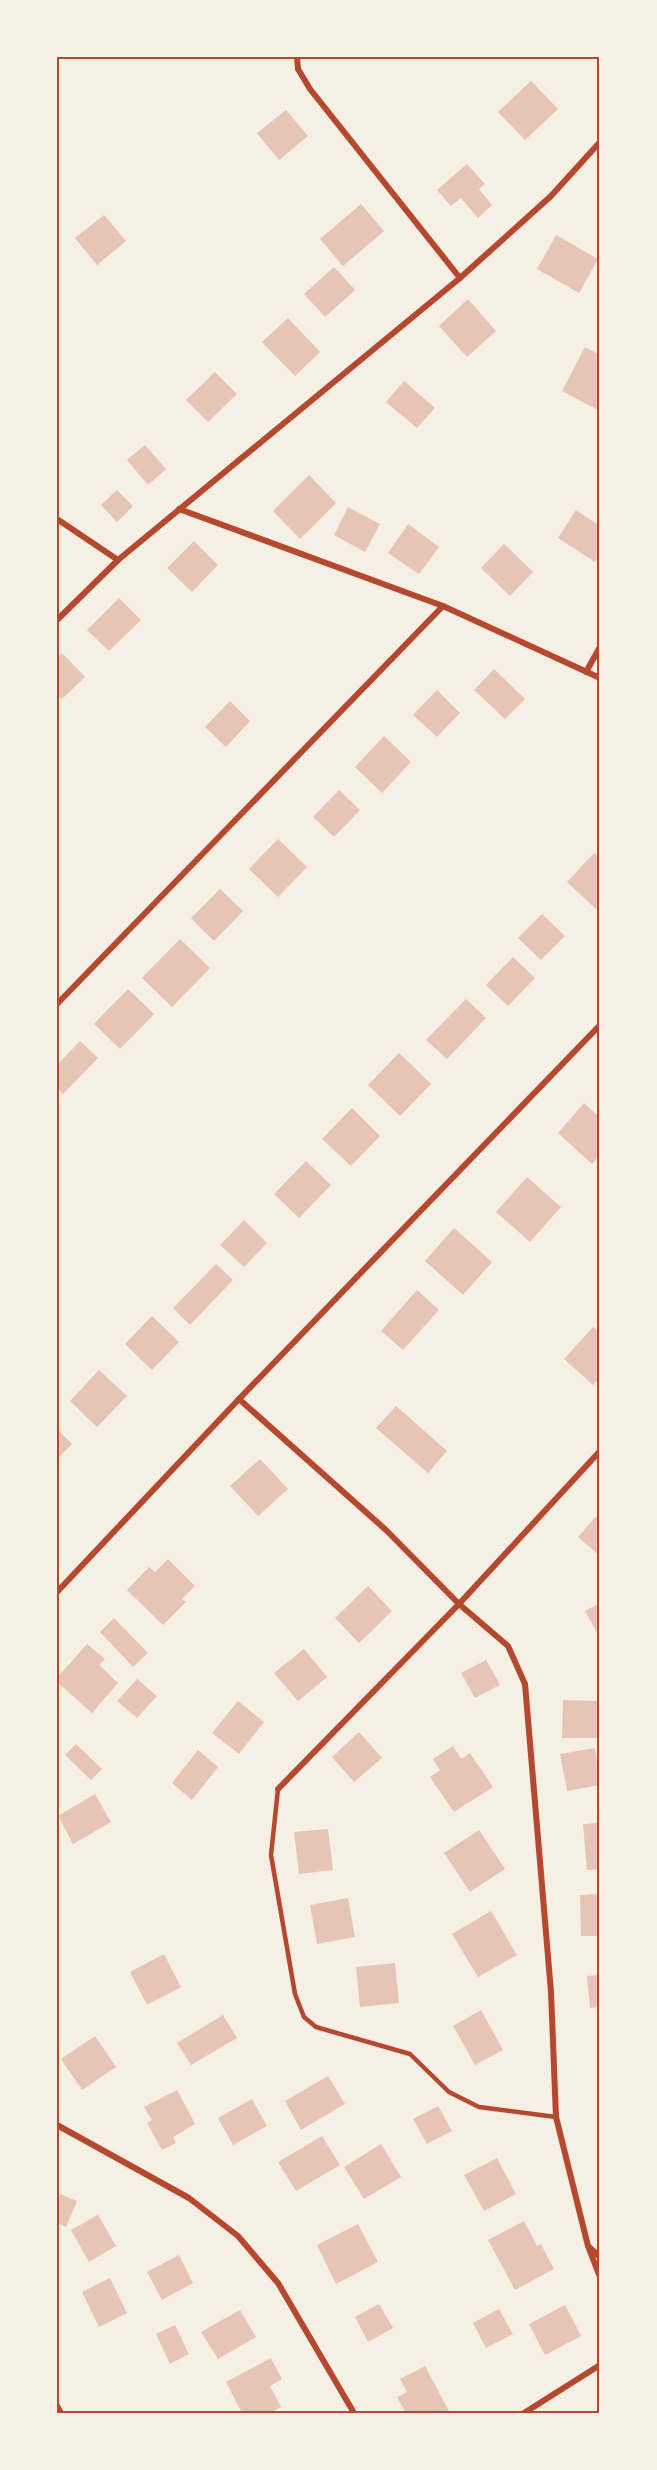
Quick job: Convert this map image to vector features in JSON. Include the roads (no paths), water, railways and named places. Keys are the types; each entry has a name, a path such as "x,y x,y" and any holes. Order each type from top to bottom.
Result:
{"street":[{"path":"297,57 298,69 310,89 460,278"},
{"path":"57,620 118,560 460,278 551,196 600,142"},
{"path":"179,509 443,606 600,678"},
{"path":"57,519 118,560"},
{"path":"57,1004 443,606"},
{"path":"586,672 600,646"},
{"path":"57,1592 239,1399 600,1025"},
{"path":"239,1399 386,1530 459,1604 508,1646 525,1684 551,1992 556,2117 588,2246 600,2277"},
{"path":"278,1789 459,1604 600,1451"},
{"path":"57,2125 189,2198 238,2236 278,2283 354,2413"},
{"path":"588,2246 600,2257"},
{"path":"524,2413 600,2365"},
{"path":"57,2406 62,2413"}],"lane":[{"path":"278,1789 271,1855 295,1994 304,2017 316,2027 410,2054 449,2092 479,2107 556,2117"}]}
